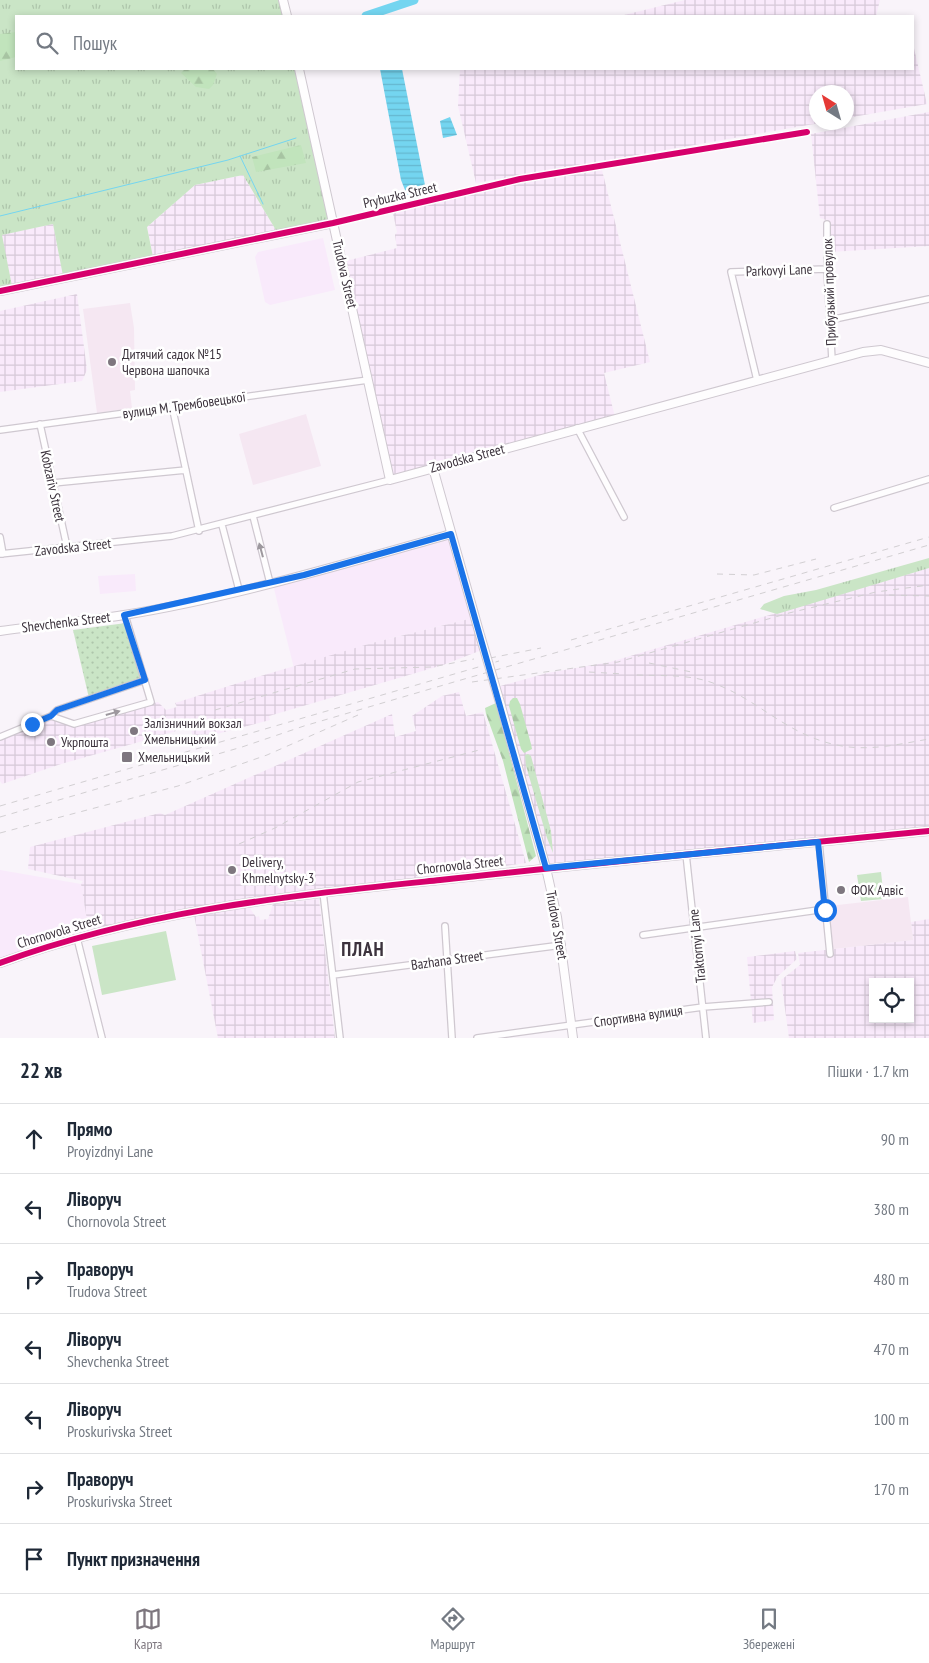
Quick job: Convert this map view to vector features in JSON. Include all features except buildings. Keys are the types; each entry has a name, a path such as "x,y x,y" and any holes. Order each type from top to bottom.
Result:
{"street":[{"path":"283,0 286,15"},
{"name":"Trudova Street","path":"298,70 390,480"},
{"name":"Prybuzka Street","path":"0,291 333,223 520,179 807,132"},
{"name":"Прибузький провулок","path":"827,224 827,269 832,360"},
{"name":"Parkovyi Lane","path":"757,380 731,272 827,269"},
{"path":"830,320 929,299"},
{"name":"Zavodska Street","path":"1,554 199,531 832,360 881,350 929,364"},
{"name":"вулиця М. Трембовецької","path":"0,430 368,380"},
{"path":"172,406 199,531"},
{"name":"Kobzariv Street","path":"40,424 67,547"},
{"path":"577,428 624,517"},
{"name":"Trudova Street","path":"432,468 546,868 562,945 574,1038"},
{"path":"53,483 186,470"},
{"path":"834,508 929,479"},
{"path":"253,516 270,583"},
{"path":"222,525 238,590"},
{"name":"Shevchenka Street","path":"0,631 124,615 270,583 451,534"},
{"path":"0,537 1,554"},
{"path":"51,716 74,724 151,702 124,615"},
{"path":"0,737 51,716 57,710 145,680"},
{"name":"Chornovola Street","path":"0,963 76,938 124,925 184,912 324,892 546,868 929,831"},
{"path":"818,842 830,954"},
{"name":"Traktornyi Lane","path":"686,854 706,1038"},
{"path":"324,892 340,1038"},
{"path":"643,935 825,910"},
{"path":"445,926 452,1038"},
{"path":"76,938 102,1038"},
{"name":"Bazhana Street","path":"333,975 562,945"},
{"name":"Спортивна вулиця","path":"477,1038 526,1035 572,1026 702,1007 769,1002"}],"shaded area":[{"path":"685,0 880,0 876,15 624,15"},
{"path":"914,48 927,104 854,117 854,85 809,85 809,125 476,183 458,106 460,70 914,70"},
{"path":"929,112 929,246 830,252 829,221 820,218 811,134 832,130 854,130 854,126"},
{"path":"601,166 650,362 604,373 615,417 390,480 342,262 397,248 395,235 397,232 392,209 478,189"},
{"path":"243,175 277,232 153,257 147,227 195,185"},
{"path":"53,224 63,276 12,286 1,235"},
{"path":"323,238 335,290 270,305 265,302 255,257 258,252"},
{"path":"77,294 87,370 82,381 0,392 0,311"},
{"name":"Дитячий садок №15 Червона шапочка","path":"130,303 134,328 135,390 130,391 132,408 97,413 83,309"},
{"path":"306,414 321,466 253,485 239,434"},
{"path":"450,537 473,618 372,643 294,668 273,585"},
{"path":"929,568 929,829 548,866 497,687 547,673 610,662"},
{"path":"135,574 136,591 100,594 98,576"},
{"path":"473,618 482,650 443,665 269,716 270,720 194,740 190,727 162,735 163,739 158,741 157,737 61,764 2,784 0,781 0,739 51,719 74,727 158,702 166,710 177,707 175,703 251,679 372,643"},
{"path":"459,692 466,716 483,712 526,863 185,909 123,921 89,932 81,884 83,881 28,869 30,847 160,813 165,815 392,714 395,737 416,731 412,716 442,696"},
{"path":"0,870 81,884 89,932 0,960"},
{"path":"908,897 913,940 833,949 829,906"},
{"path":"319,899 335,1038 218,1038 194,915 249,907 256,917 259,916 260,920 268,919 273,904"},
{"path":"929,919 929,1038 789,1038 781,980 800,965 798,953 913,940 911,922"},
{"path":"795,951 797,959 778,976 772,987 774,1020 753,1023 747,957"}],"green space":[{"path":"0,0 281,0 284,15 15,15 15,70 296,70 331,221 277,232 243,175 195,185 147,227 153,257 63,276 53,224 2,235 12,286 0,289"},
{"path":"15,32 15,57 0,61 0,34"},
{"path":"184,70 214,70 217,74 213,85 209,89 196,87 181,73"},
{"path":"301,145 306,163 256,172 252,157"},
{"path":"929,558 929,568 777,614 760,609 764,604 784,596 816,590"},
{"path":"126,623 145,680 89,698 73,630"},
{"path":"513,698 517,698 520,704 532,749 524,753 521,749 509,706"},
{"path":"496,703 536,856 529,862 503,761 486,714 485,708"},
{"path":"525,755 531,756 551,831 553,853 526,766"},
{"path":"881,872 884,899 861,901 857,875"},
{"path":"166,931 176,980 102,995 92,946"}],"water":[{"path":"380,70 402,70 425,185 421,191 407,195 401,180"},
{"path":"450,117 457,135 443,138 440,121"}],"waterway":[{"path":"369,15 414,0"},
{"path":"0,216 228,160 296,138"},
{"path":"240,156 263,204"}],"railway":[{"path":"571,640 929,537"},
{"path":"0,817 242,747 304,726 454,682 929,545"},
{"path":"717,574 754,575 816,559"},
{"path":"472,682 618,662 789,613 876,592 929,585"},
{"path":"889,595 929,596"},
{"path":"490,658 541,648"},
{"path":"215,710 355,669 432,667 474,659"},
{"path":"0,806 499,661"},
{"path":"649,663 696,673"},
{"path":"589,672 623,674"},
{"path":"637,675 685,677 713,683 730,690 806,735 842,746 864,748 929,739"},
{"path":"0,833 178,786 267,755 358,715"},
{"path":"239,844 275,828 358,782 483,749"}],"cycle path":[{"path":"0,291 333,223 520,179 807,132"},
{"path":"0,963 108,930 163,918 272,899 562,867 929,831"}],"place":[{"name":"Дитячий садок №15 Червона шапочка","path":"112,362"},
{"name":"Залізничний вокзал Хмельницький","path":"134,731"},
{"name":"Укрпошта","path":"51,742"},
{"name":"Хмельницький","path":"127,757"},
{"name":"Delivery, Khmelnytsky-3","path":"232,870"},
{"name":"ФОК Адвіс","path":"841,890"}],"district":[{"name":"ПЛАН","path":"363,949"}],"route":[{"path":"32,724 51,716 57,710 145,680 124,615 304,575 451,534 546,868 818,842 825,910"}]}
